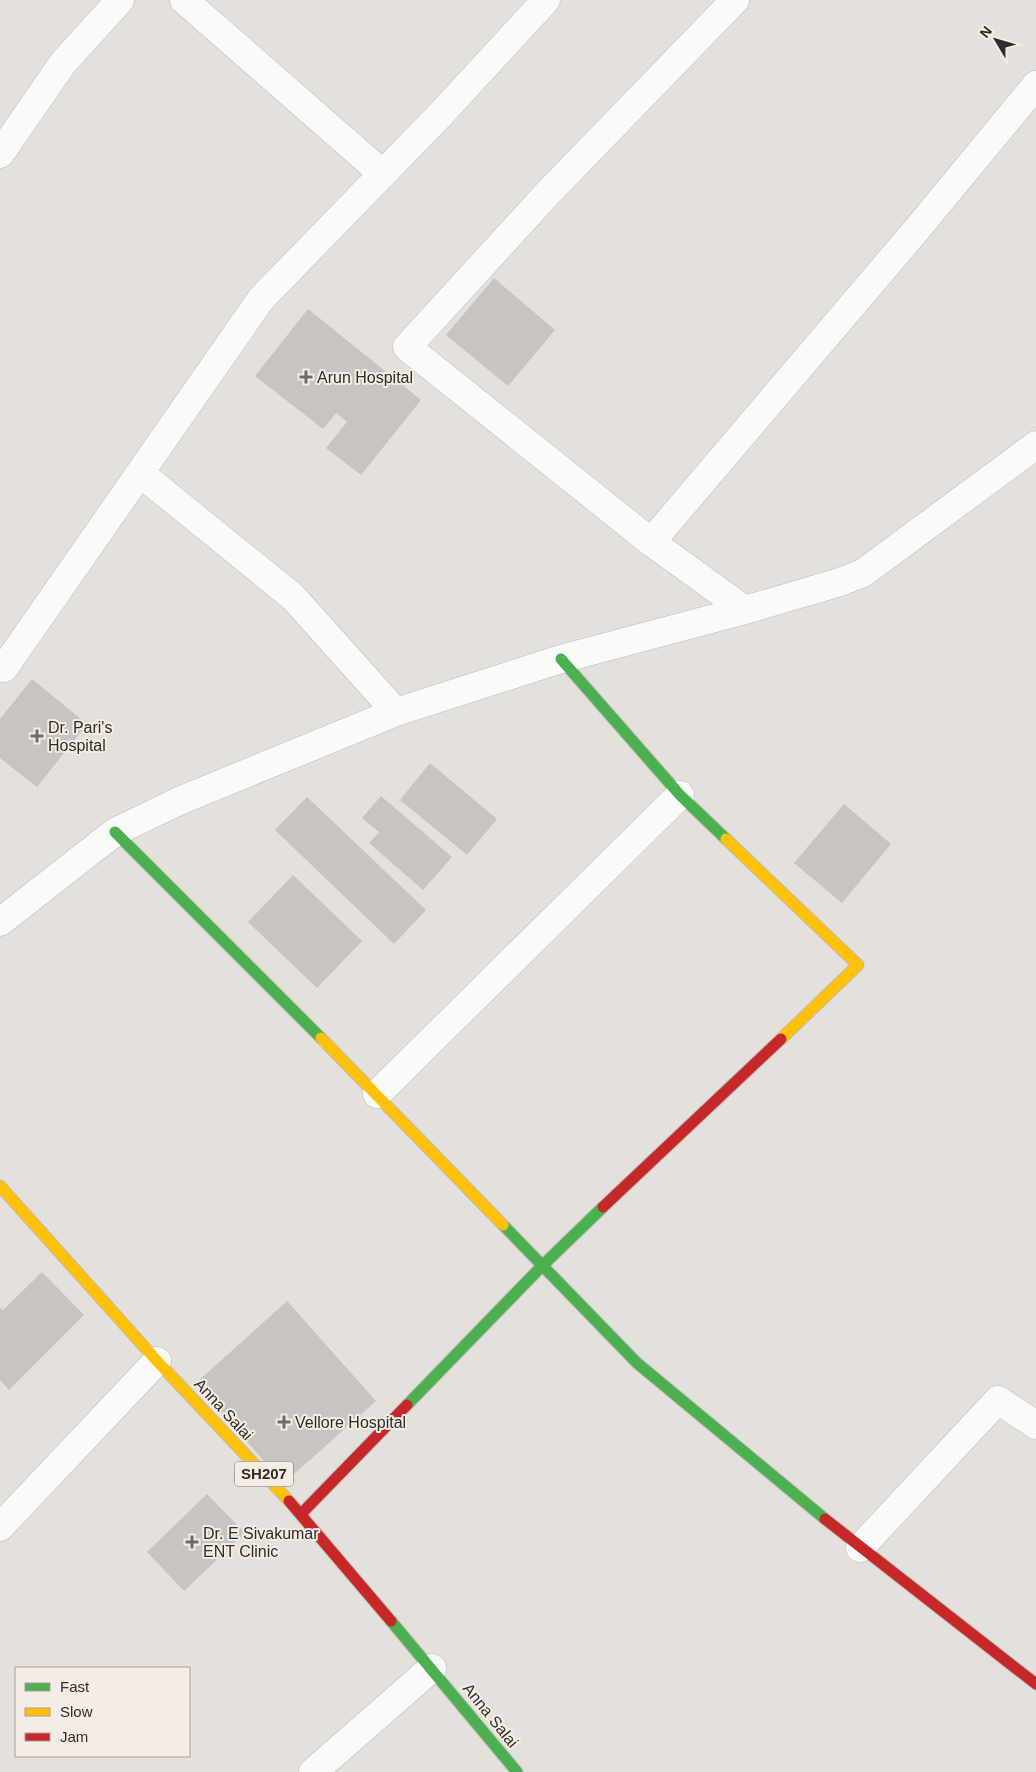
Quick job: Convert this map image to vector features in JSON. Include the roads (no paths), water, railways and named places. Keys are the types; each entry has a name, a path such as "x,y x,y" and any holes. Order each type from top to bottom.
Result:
{"street":[{"path":"0,154 63,63 120,0"},
{"path":"184,0 383,174"},
{"path":"0,666 4,668 261,299 383,174 546,0"},
{"path":"735,0 554,187 407,347 651,542 745,610"},
{"path":"651,542 1036,86"},
{"path":"0,922 115,832 179,801 396,712 561,660 745,610 840,582 863,573 1036,445"},
{"path":"140,473 294,597 396,712"},
{"path":"301,1514 542,1266 858,965 680,795 561,660"},
{"path":"377,1094 680,795"},
{"path":"115,832 377,1094 637,1363 860,1548 1036,1684"},
{"name":"Anna Salai","path":"0,1186 157,1361 301,1514 432,1668 517,1772"},
{"path":"0,1527 157,1361"},
{"path":"860,1548 998,1400 1036,1425"},
{"path":"313,1772 432,1668"}],"place":[{"name":"Arun Hospital","path":"306,377"},
{"name":"Dr. Pari's Hospital","path":"37,736"},
{"name":"Vellore Hospital","path":"284,1422"},
{"name":"Dr. E Sivakumar ENT Clinic","path":"192,1542"}]}
